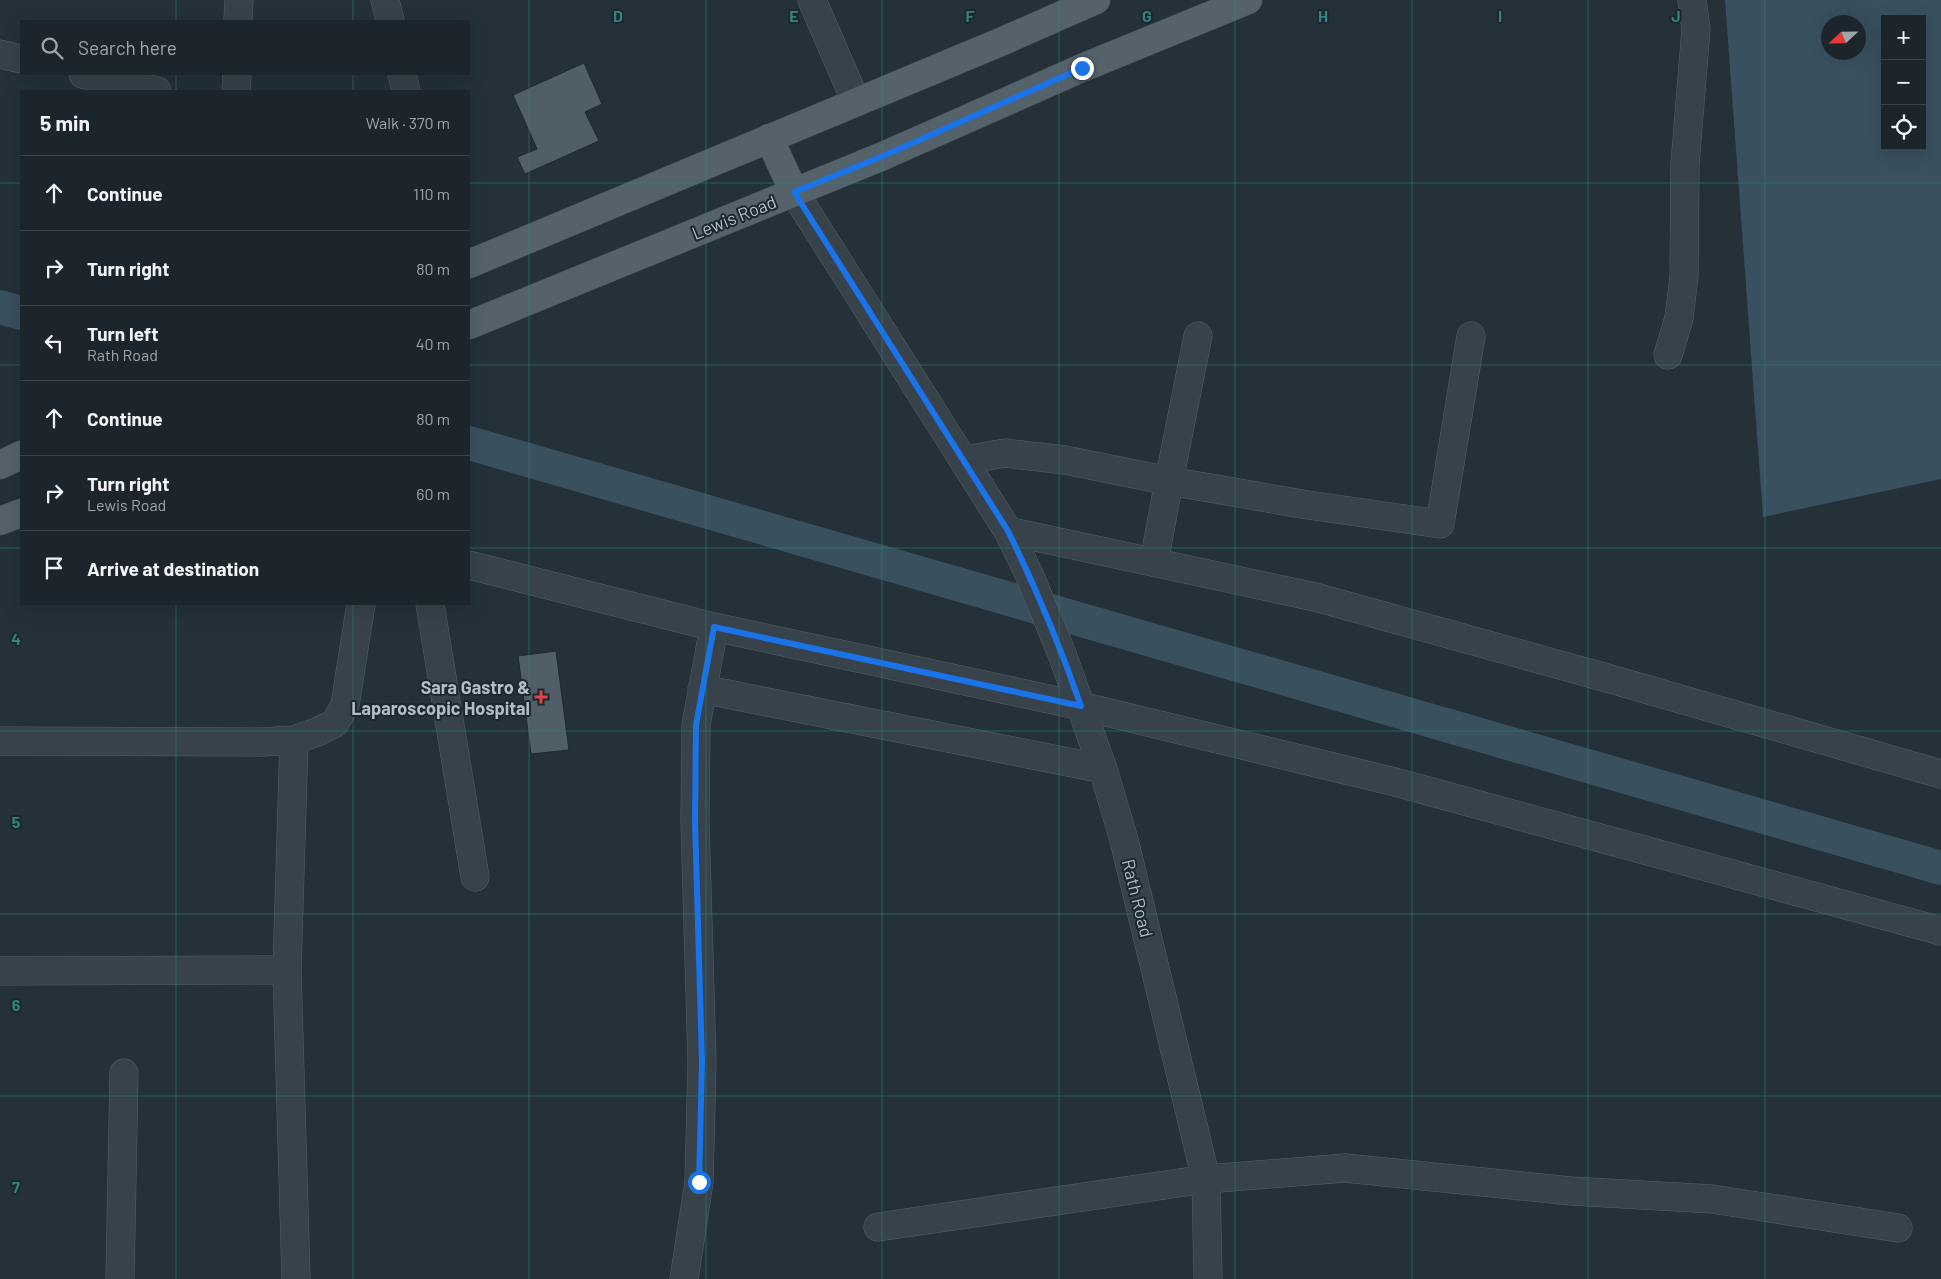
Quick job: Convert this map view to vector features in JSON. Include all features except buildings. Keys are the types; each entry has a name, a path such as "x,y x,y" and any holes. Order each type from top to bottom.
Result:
{"main road":[{"name":"Lewis Road","path":"470,326 883,156 1082,68 1248,0"},
{"path":"470,264 1003,41 1091,1"},
{"path":"770,138 794,192"},
{"path":"0,464 20,455"},
{"path":"0,521 20,512"}],"street":[{"path":"238,20 239,0"},
{"path":"385,0 390,20"},
{"path":"812,0 856,102"},
{"path":"1668,355 1679,318 1684,276 1685,164 1696,29 1692,0"},
{"path":"0,54 20,59"},
{"path":"87,75 153,90"},
{"path":"236,75 236,90"},
{"path":"402,75 406,90"},
{"name":"Rath Road","path":"794,192 1008,531 1029,574 1062,654 1103,769 1124,840 1206,1179 1208,1279"},
{"path":"1154,562 1198,336"},
{"path":"964,460 1004,453 1065,460 1169,481 1308,505 1440,524 1471,336"},
{"path":"1008,531 1315,597 1941,774"},
{"path":"470,565 714,627 1081,706 1395,782 1941,931"},
{"path":"0,741 263,742 294,740 317,732 335,723 345,705 361,605"},
{"path":"430,605 475,877"},
{"path":"684,1279 699,1182 702,1062 695,821 696,725 714,627"},
{"path":"702,690 1103,769"},
{"path":"294,740 287,970 296,1279"},
{"path":"0,971 287,970"},
{"path":"120,1279 124,1073"},
{"path":"878,1227 1206,1179 1345,1168 1570,1191 1712,1199 1898,1228"}],"water":[{"path":"1725,0 1941,0 1941,479 1763,517"}],"waterway":[{"path":"0,307 20,313"},
{"path":"470,443 1941,868"}],"place":[{"name":"Sara Gastro & Laparoscopic Hospital","path":"541,697"}],"route":[{"path":"699,1182 702,1062 695,821 696,725 714,627 1081,706 1029,574 1008,531 794,192 883,156 1082,68"}]}
